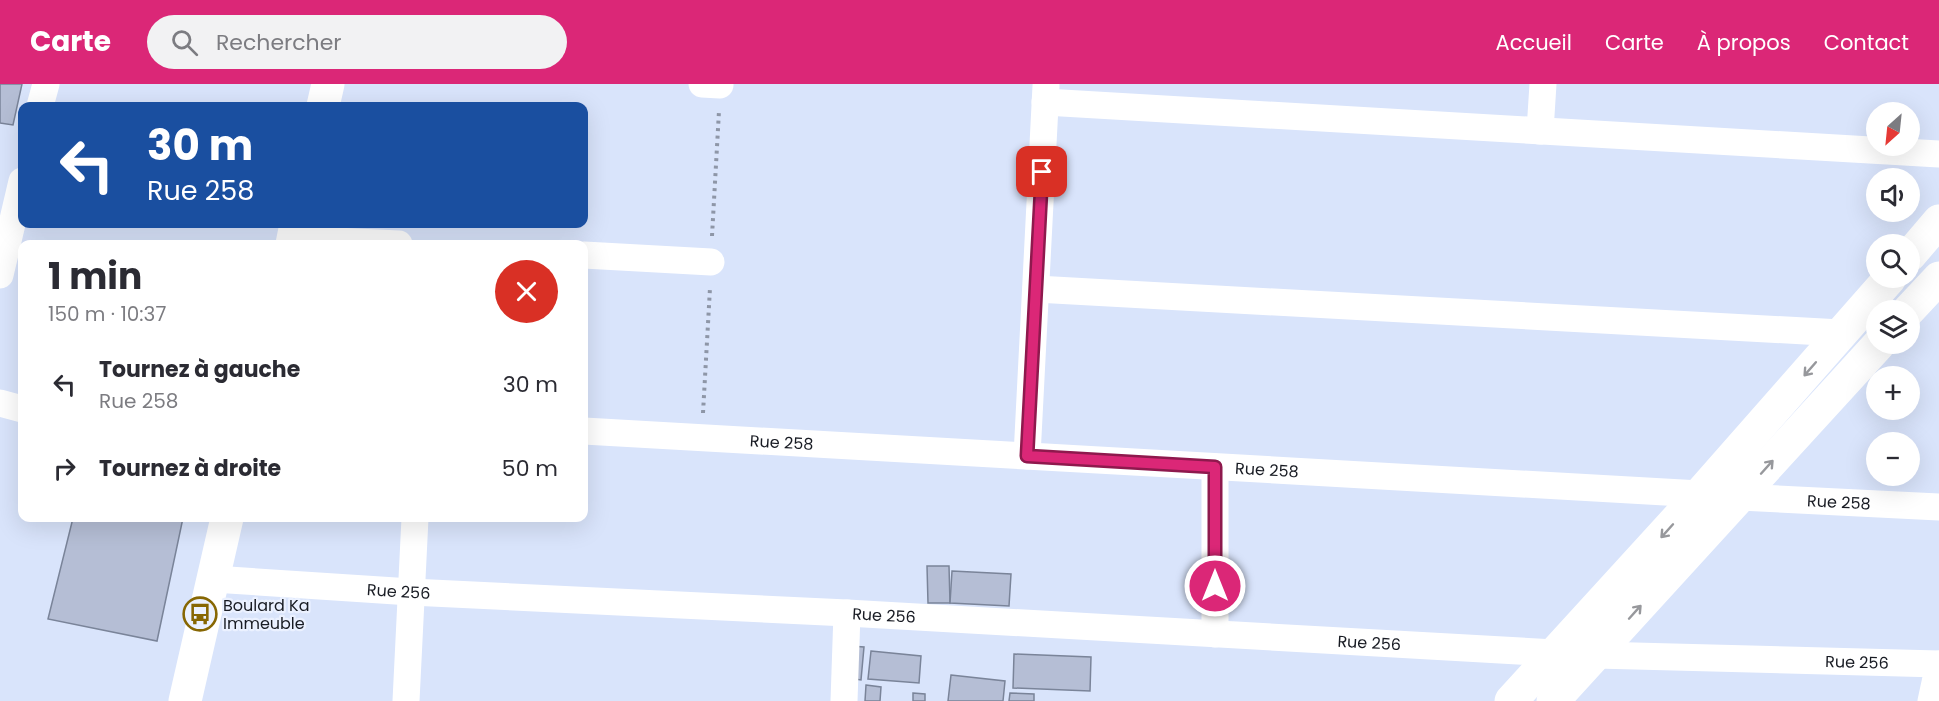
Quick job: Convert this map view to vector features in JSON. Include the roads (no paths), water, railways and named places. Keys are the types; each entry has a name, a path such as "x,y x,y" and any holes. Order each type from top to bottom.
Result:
{"street":[{"path":"41,102 46,84"},
{"path":"324,102 328,84"},
{"path":"1540,131 1543,84"},
{"path":"1027,456 1046,93 1540,131 1939,154"},
{"path":"0,275 18,198"},
{"path":"1920,243 1939,221"},
{"path":"294,236 346,240"},
{"path":"588,255 711,262"},
{"path":"1918,300 1939,278"},
{"path":"1511,701 1700,494 1881,288"},
{"path":"1036,289 1841,333"},
{"path":"1553,701 1870,354"},
{"path":"0,403 18,408"},
{"name":"Rue 258","path":"588,431 1700,494"},
{"path":"1215,467 1215,634"},
{"name":"Rue 258","path":"1740,497 1939,507"},
{"path":"185,701 226,522"},
{"path":"406,701 415,522"},
{"name":"Rue 256","path":"213,579 411,592 847,613 1555,653"},
{"path":"844,701 847,613"},
{"name":"Rue 256","path":"1596,655 1939,664"},
{"path":"1931,701 1939,664"}],"place":[{"name":"Boulard Ka Immeuble","path":"200,614"}]}
